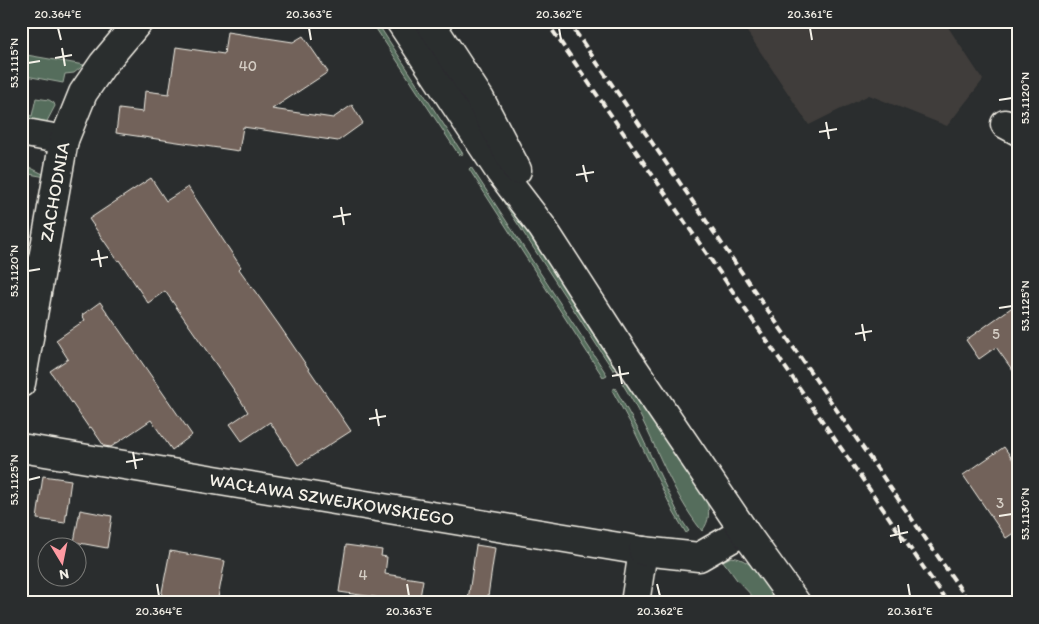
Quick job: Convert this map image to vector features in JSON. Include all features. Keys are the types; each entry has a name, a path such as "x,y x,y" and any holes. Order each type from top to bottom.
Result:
{"street":[{"name":"ZACHODNIA","path":"21,383 64,140 83,92 103,64 139,21"},
{"path":"400,21 500,172 542,226 619,346 744,531 796,603"},
{"path":"429,21 480,99 516,168 542,226"},
{"path":"21,132 64,140"},
{"name":"WACŁAWA SZWEJKOWSKIEGO","path":"21,448 642,550 699,557 744,531"},
{"path":"635,603 642,550"}],"shaded area":[{"path":"740,21 944,21 983,80 947,126 869,95 809,125"}],"green space":[{"path":"371,21 376,21 463,154 459,155"},
{"path":"21,54 84,65 74,73 65,74 63,83 21,75"},
{"path":"36,98 49,100 55,106 45,125 21,121 21,114 32,116"},
{"path":"21,163 47,176 29,174 25,197 21,196"},
{"path":"478,163 485,163 615,364 615,370 613,370"},
{"path":"471,167 607,375 603,377 469,169"},
{"path":"622,383 628,383 706,499 709,515 702,531 679,496 633,401"},
{"path":"615,388 639,431 681,519 689,531 686,533 612,390"},
{"path":"731,557 747,562 759,574 779,603 759,603 737,580 723,561"}],"building":[{"path":"227,32 293,42 303,36 328,72 272,109 333,118 352,105 363,123 338,141 243,127 239,151 116,133 119,109 143,112 145,91 169,94 176,47 224,54"},
{"path":"151,178 166,201 188,187 241,267 239,269 351,431 298,465 270,422 242,441 230,424 248,412 236,393 165,291 148,303 89,219"},
{"path":"100,302 192,435 172,450 151,420 111,447 104,446 91,427 89,428 50,371 68,359 56,340 85,320 82,315"},
{"path":"1018,303 1018,378 996,347 979,359 966,340"},
{"path":"1004,447 1018,467 1018,530 1006,538 963,475"},
{"path":"43,476 71,480 65,523 37,519"},
{"path":"80,510 112,516 107,548 88,545 88,536 75,536"},
{"path":"346,545 382,550 381,556 387,557 385,574 423,580 419,603 387,603 388,599 339,592"},
{"path":"476,545 495,548 487,603 468,600"},
{"path":"170,551 225,561 217,603 194,603 161,597"}],"railway":[{"path":"546,21 948,603"},
{"path":"568,21 970,603"}]}
